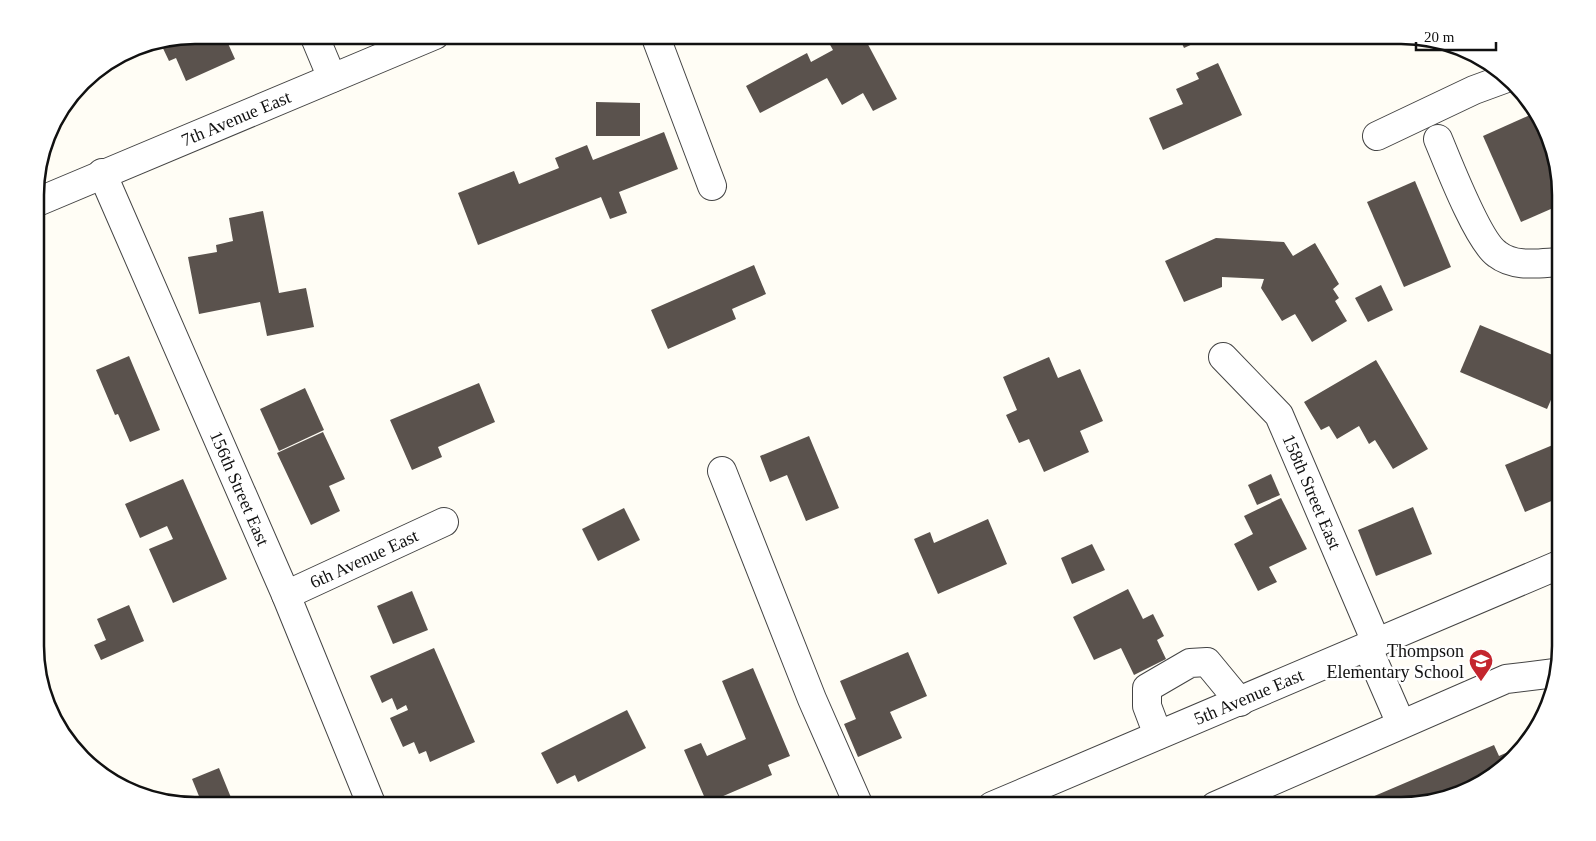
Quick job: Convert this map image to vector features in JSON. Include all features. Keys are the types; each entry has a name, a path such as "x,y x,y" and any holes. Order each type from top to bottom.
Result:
{"street":[{"path":"318,44 332,78"},
{"name":"7th Avenue East","path":"44,199 102,173 413,44"},
{"path":"659,44 712,186"},
{"path":"1377,136 1474,90 1500,80"},
{"path":"1438,139 1470,212 1488,245 1497,254 1522,264 1552,262"},
{"name":"156th Street East","path":"102,173 286,596 368,797"},
{"name":"158th Street East","path":"1222,357 1279,415 1401,724"},
{"path":"722,471 812,699 855,797"},
{"name":"6th Avenue East","path":"286,596 444,522"},
{"name":"5th Avenue East","path":"1013,797 1552,568"},
{"path":"1158,735 1147,706 1147,688 1190,663 1207,662 1240,702"},
{"path":"1235,797 1506,679 1549,674"}],"building":[{"path":"185,44 228,44 235,59 186,81 176,58 169,61 163,47"},
{"path":"830,44 868,44 897,99 873,111 863,93 842,105 827,78 760,113 746,86 807,53 811,62 833,50"},
{"path":"1182,44 1193,44 1184,48"},
{"path":"1218,63 1242,115 1163,150 1149,118 1183,104 1176,89 1199,79 1196,73"},
{"path":"596,102 640,103 640,136 596,136"},
{"path":"1529,115 1547,155 1551,175 1552,208 1521,222 1483,136"},
{"path":"664,132 678,169 619,192 627,213 610,219 601,197 478,245 458,193 514,171 519,184 559,168 555,158 587,145 593,160"},
{"path":"1415,181 1451,267 1404,287 1367,202"},
{"path":"263,211 279,293 306,288 314,327 267,336 260,302 199,314 188,257 217,252 216,245 233,241 229,218"},
{"path":"1216,238 1284,242 1293,256 1315,243 1339,284 1333,289 1339,298 1335,301 1347,321 1312,342 1295,314 1282,321 1261,288 1264,279 1222,277 1222,287 1184,302 1165,261"},
{"path":"754,265 766,294 732,309 736,319 668,349 651,310"},
{"path":"1381,285 1393,310 1368,322 1355,298"},
{"path":"1480,325 1552,355 1552,397 1547,409 1460,372"},
{"path":"129,356 160,430 130,442 118,414 115,415 96,370"},
{"path":"1049,357 1058,378 1080,369 1103,421 1080,431 1089,452 1044,472 1029,439 1019,443 1006,415 1017,410 1003,377"},
{"path":"1376,360 1428,449 1393,469 1375,440 1369,444 1359,426 1337,439 1329,426 1321,430 1304,402"},
{"path":"479,383 495,422 438,447 442,457 412,470 390,420"},
{"path":"305,388 324,430 279,451 260,409"},
{"path":"323,432 345,479 329,486 340,511 311,525 277,453"},
{"path":"809,436 839,508 806,521 787,475 770,482 760,456"},
{"path":"1552,445 1552,501 1525,512 1505,465"},
{"path":"1271,474 1280,495 1257,505 1248,485"},
{"path":"183,479 227,579 173,603 149,549 173,539 167,526 140,538 125,504"},
{"path":"1281,498 1307,549 1269,567 1277,582 1258,591 1234,544 1253,534 1244,516"},
{"path":"1413,507 1432,554 1376,576 1358,530"},
{"path":"624,508 640,540 598,561 582,529"},
{"path":"988,519 1007,564 938,594 914,539 930,532 934,543"},
{"path":"1092,544 1105,570 1072,584 1061,558"},
{"path":"1128,589 1143,619 1153,614 1164,636 1157,640 1166,659 1134,675 1121,648 1094,660 1073,617"},
{"path":"412,591 428,630 393,644 377,606"},
{"path":"129,605 144,641 101,660 94,645 106,640 97,619"},
{"path":"434,648 475,742 430,762 426,751 419,754 414,742 403,747 390,718 408,710 406,705 397,710 392,698 382,703 370,676"},
{"path":"908,652 927,696 890,712 902,738 858,757 844,724 856,719 840,681"},
{"path":"753,668 790,756 768,765 772,775 721,797 704,797 684,750 701,743 707,756 746,739 722,681"},
{"path":"627,710 646,748 578,782 575,775 557,784 541,753"},
{"path":"1494,745 1499,756 1510,751 1485,772 1468,782 1450,789 1411,797 1372,797"},
{"path":"219,768 231,797 199,797 192,779"}],"place":[{"name":"Thompson Elementary School","path":"1481,682"}]}
